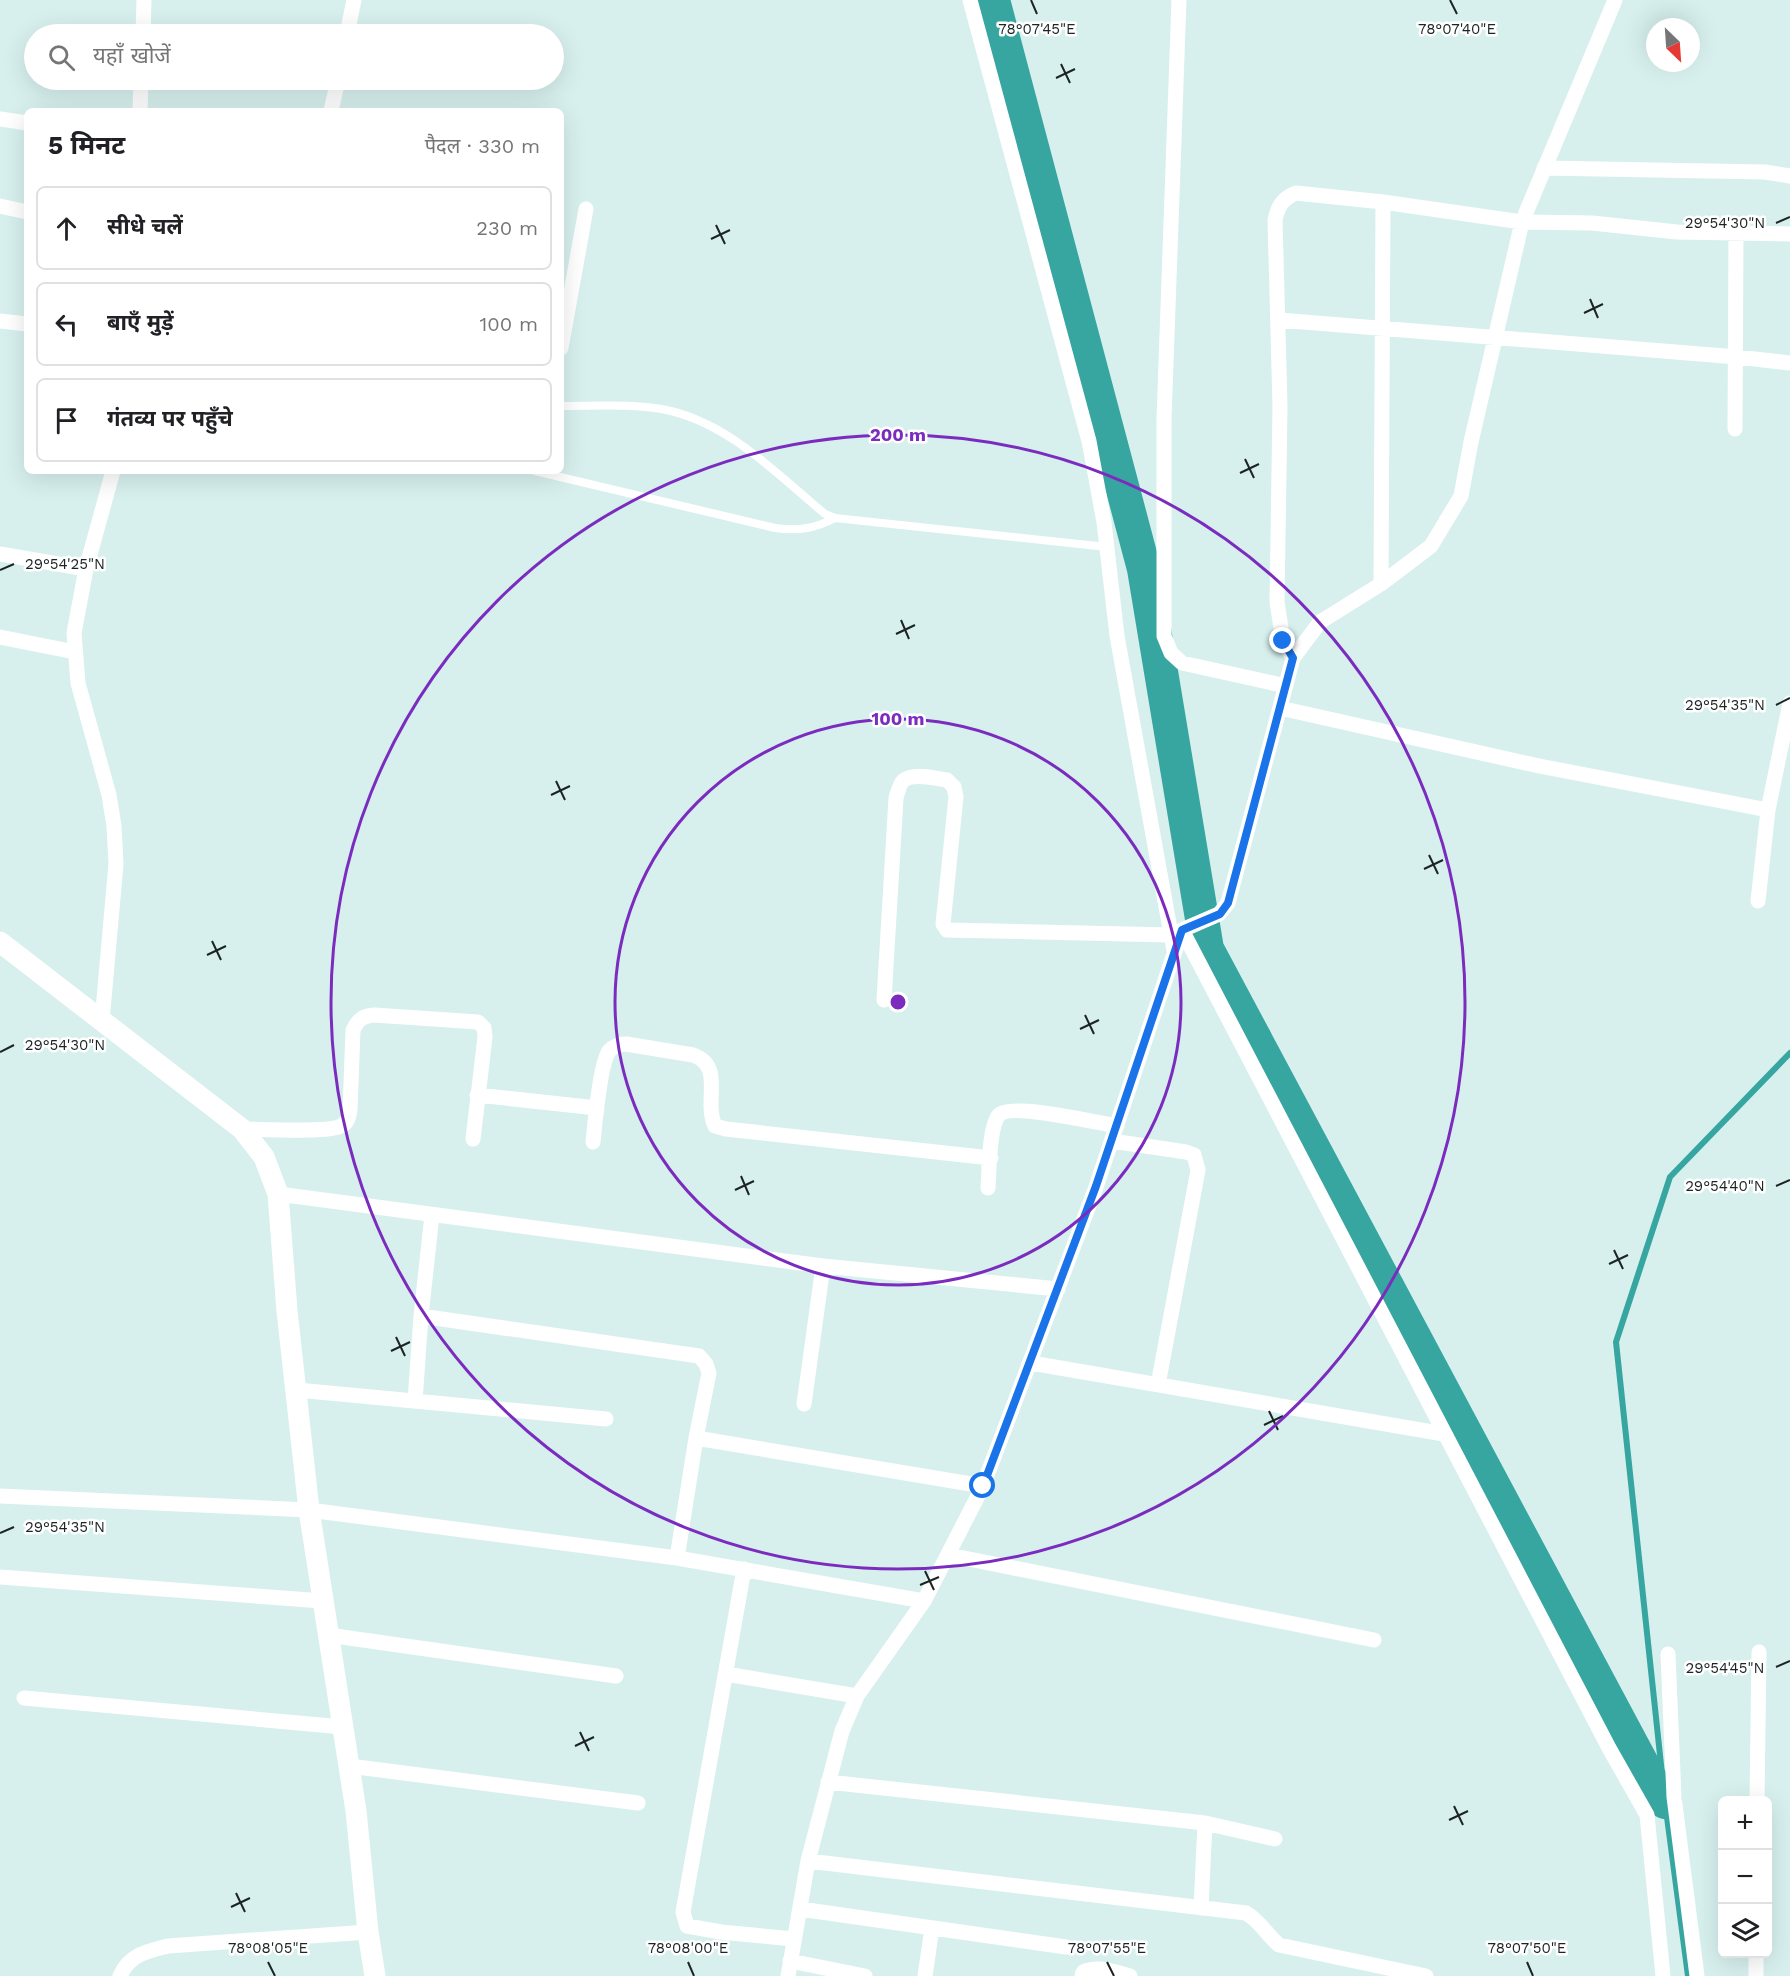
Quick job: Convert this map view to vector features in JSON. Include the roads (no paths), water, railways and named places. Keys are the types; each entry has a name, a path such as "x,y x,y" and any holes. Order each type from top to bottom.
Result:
{"main road":[{"path":"0,942 242,1129 264,1157 278,1194 287,1311 309,1510 349,1766 375,1976"}],"street":[{"path":"143,24 144,0"},
{"path":"349,24 354,0"},
{"path":"970,0 1089,441 1107,547 1118,636 1181,930 1609,1748 1647,1815 1663,1976"},
{"path":"1179,0 1164,419 1164,636 1171,653 1182,663 1286,686"},
{"path":"884,1000 896,798 904,780 912,777 947,780 954,788 956,797 943,924 947,930 1181,930 1220,914 1228,903 1293,658 1320,622 1382,584 1431,546 1461,496 1471,442 1522,222 1615,0"},
{"path":"141,90 141,108"},
{"path":"332,108 336,90"},
{"path":"0,118 24,122"},
{"path":"1544,168 1765,172 1790,176"},
{"path":"1293,658 1283,641 1278,602 1280,407 1275,220 1278,206 1288,196 1296,193 1383,202 1522,222 1592,223 1677,232 1790,234"},
{"path":"1382,584 1383,202"},
{"path":"0,206 24,211"},
{"path":"564,331 586,209"},
{"path":"1736,233 1736,429"},
{"path":"1279,320 1790,363"},
{"path":"0,321 24,324"},
{"path":"102,1021 116,864 114,826 109,795 78,682 74,633 86,569 112,474"},
{"path":"0,554 86,569"},
{"path":"0,637 75,652"},
{"path":"1758,901 1768,810 1790,703"},
{"path":"1280,708 1539,766 1768,810"},
{"path":"865,1976 789,1968 808,1861 842,1731 857,1696 924,1601 983,1486 1114,1134 1181,930"},
{"path":"242,1129 323,1129 342,1126 348,1120 350,1110 353,1030 363,1016 374,1015 478,1022 484,1028 485,1037 473,1139"},
{"path":"593,1142 606,1058 610,1050 618,1044 626,1044 703,1058 712,1076 710,1108 715,1126 991,1158"},
{"path":"477,1095 597,1108"},
{"path":"988,1188 993,1129 998,1116 1004,1112 1022,1110 1194,1155 1198,1170 1158,1385"},
{"path":"278,1194 823,1266 1058,1289"},
{"path":"415,1401 432,1215"},
{"path":"804,1404 823,1266"},
{"path":"421,1317 699,1356 709,1372 696,1438 678,1558"},
{"path":"1030,1363 1444,1434"},
{"path":"297,1390 606,1419"},
{"path":"696,1438 983,1486"},
{"path":"0,1496 309,1510 678,1558 924,1601"},
{"path":"949,1556 1374,1640"},
{"path":"744,1569 683,1912 687,1926 794,1940"},
{"path":"0,1577 323,1601"},
{"path":"328,1635 616,1676"},
{"path":"1757,1796 1759,1652"},
{"path":"1668,1654 1674,1797 1698,1976"},
{"path":"726,1674 857,1696"},
{"path":"24,1698 343,1727"},
{"path":"349,1766 638,1803"},
{"path":"828,1782 1205,1823 1275,1839"},
{"path":"1201,1908 1205,1823"},
{"path":"808,1861 1246,1913 1257,1919 1279,1945 1426,1976"},
{"path":"800,1909 1066,1947"},
{"path":"925,1976 932,1928"},
{"path":"120,1976 124,1967 141,1952 168,1946 368,1932"},
{"path":"1756,1958 1756,1976"},
{"path":"1082,1976 1083,1972 1103,1968 1130,1976"}],"lane":[{"path":"564,406 631,406 668,411 702,423 745,447 825,514 835,518 1107,547"},
{"path":"548,474 794,531 808,530 835,518"}],"waterway":[{"path":"993,0 1144,569 1207,949 1654,1786 1665,1802"},
{"path":"1688,1976 1665,1802 1616,1342 1670,1177 1790,1053"}]}
